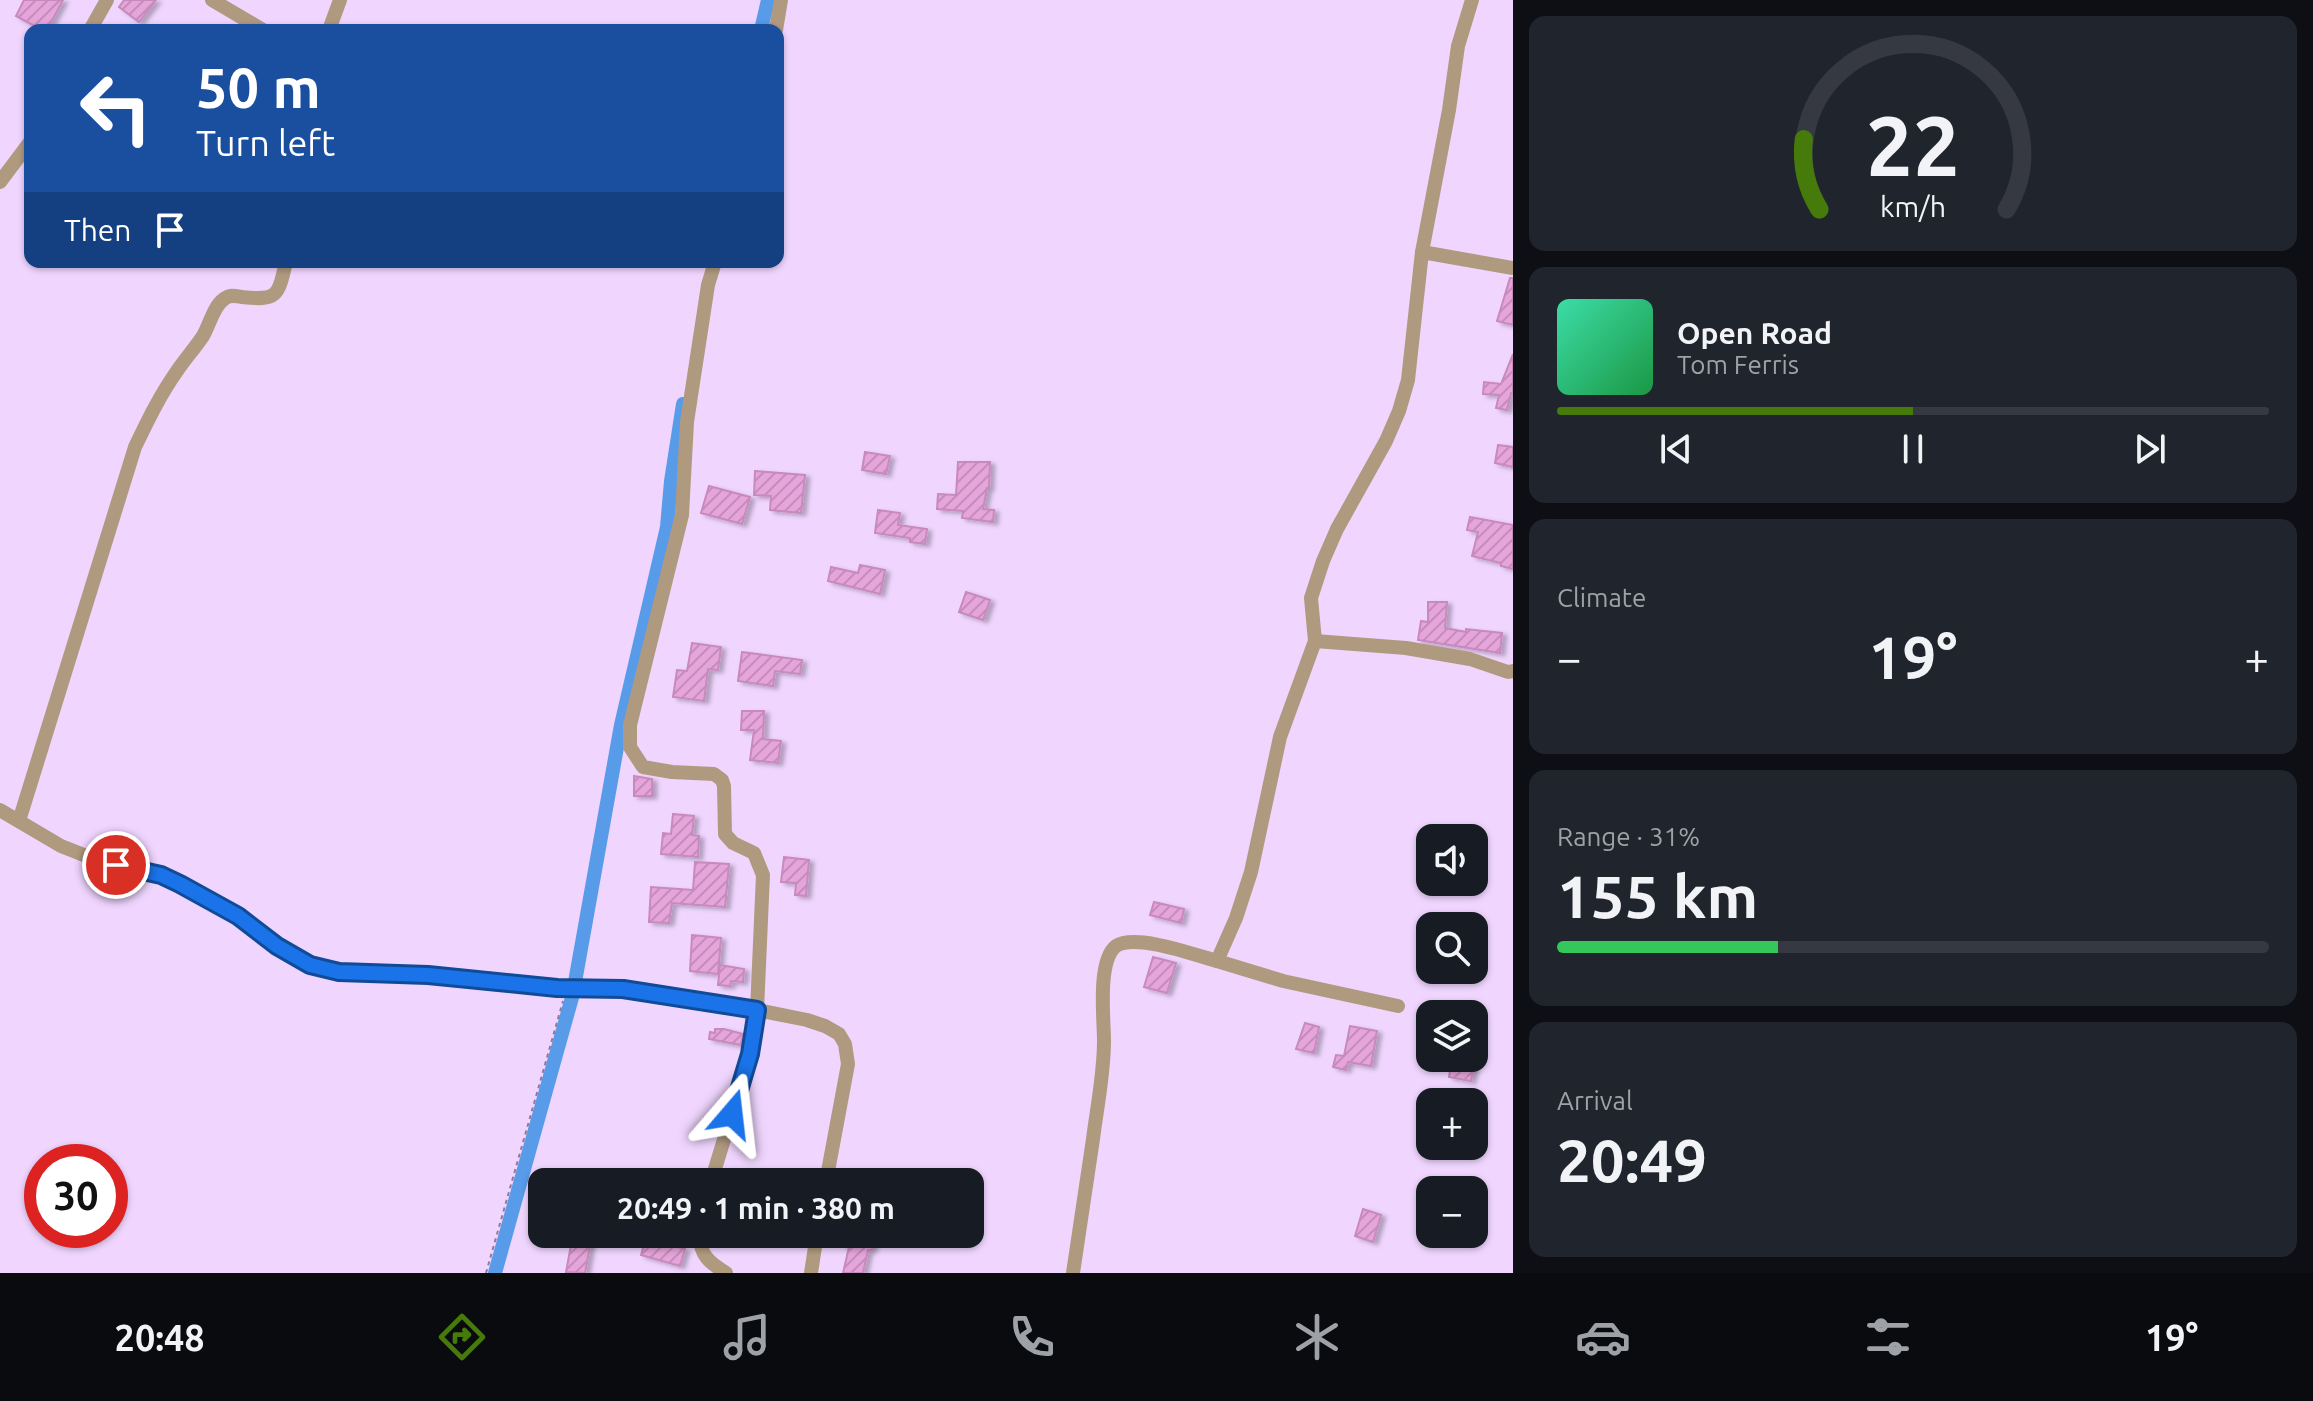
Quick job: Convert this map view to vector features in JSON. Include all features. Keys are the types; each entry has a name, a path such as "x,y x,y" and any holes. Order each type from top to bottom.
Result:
{"street":[{"path":"93,24 107,0"},
{"path":"212,0 253,24"},
{"path":"331,24 340,0"},
{"path":"777,24 781,0"},
{"path":"1217,961 1236,918 1251,872 1280,737 1315,641 1311,598 1323,561 1337,529 1386,441 1408,380 1422,252 1458,46 1472,0"},
{"path":"0,182 24,150"},
{"path":"1422,252 1513,268"},
{"path":"19,821 135,447 154,407 203,335 223,299 230,295 263,299 272,296 277,292 284,268"},
{"path":"713,268 687,422 682,515 630,725 630,747 643,767 714,774 722,780 725,834 733,843 754,853 763,875 757,1010 750,1054 715,1168"},
{"path":"1315,641 1406,648 1470,659 1513,671"},
{"path":"0,810 61,846 99,861 161,875 180,884 238,916 277,946 310,965 339,972 623,989 757,1010 825,1026 839,1034 845,1044 848,1064 829,1168"},
{"path":"1073,1273 1099,1097 1104,1045 1102,983 1112,951 1118,945 1133,941 1283,981 1398,1006"},
{"path":"702,1248 709,1262 726,1273"},
{"path":"811,1273 815,1248"}],"path":[{"path":"486,1273 567,988"}],"building":[{"path":"24,0 63,0 50,24 31,24 16,16"},
{"path":"124,0 156,0 139,22 119,7"},
{"path":"1510,278 1513,278 1513,325 1497,321"},
{"path":"1513,354 1513,393 1507,410 1496,408 1499,395 1483,394 1484,382 1501,384"},
{"path":"1498,445 1513,447 1513,467 1495,463"},
{"path":"865,452 890,456 886,474 862,470"},
{"path":"958,462 990,462 989,488 983,509 994,510 993,522 962,518 963,511 937,509 938,494 956,495"},
{"path":"755,471 805,475 801,513 770,510 771,496 754,495"},
{"path":"709,486 750,497 742,524 701,513"},
{"path":"878,510 900,513 898,525 927,529 925,544 910,542 910,538 875,533"},
{"path":"1470,517 1513,525 1513,569 1472,556 1478,532 1467,530"},
{"path":"860,565 885,570 880,594 828,581 831,567 858,573"},
{"path":"966,592 990,600 983,620 959,612"},
{"path":"1428,602 1447,602 1445,628 1502,633 1500,653 1418,640 1421,621 1428,622"},
{"path":"692,643 721,647 718,670 708,669 704,701 673,697 677,670 687,671"},
{"path":"742,652 802,660 800,674 775,671 773,686 738,681"},
{"path":"742,711 764,711 763,739 781,741 778,763 750,760 754,730 741,730"},
{"path":"634,776 652,779 652,796 634,796"},
{"path":"673,814 694,816 692,835 699,836 698,857 661,854 663,833 671,834"},
{"path":"784,857 809,860 806,896 795,895 796,883 781,882"},
{"path":"695,862 729,864 725,907 672,903 669,923 649,922 651,887 693,890"},
{"path":"1154,902 1184,909 1181,923 1150,915"},
{"path":"692,935 721,938 718,974 690,971"},
{"path":"1153,957 1176,963 1167,993 1144,987"},
{"path":"720,965 744,969 743,982 731,981 730,986 718,985"},
{"path":"1305,1023 1319,1027 1314,1053 1296,1049"},
{"path":"1350,1026 1377,1031 1371,1066 1348,1062 1346,1070 1333,1067 1336,1055 1344,1056"},
{"path":"715,1029 743,1034 741,1045 709,1039 710,1032 715,1033"},
{"path":"1450,1072 1473,1072 1471,1081 1449,1077"},
{"path":"1363,1209 1381,1215 1373,1242 1355,1236"},
{"path":"570,1248 589,1248 585,1273 566,1272"},
{"path":"643,1248 685,1249 680,1266 641,1255"},
{"path":"849,1248 872,1248 868,1250 863,1273 843,1273"}],"waterway":[{"path":"762,24 768,0"},
{"path":"575,982 621,725 667,527 683,404"},
{"path":"495,1273 573,994"}],"route":[{"path":"116,865 161,875 180,884 238,916 277,946 310,965 339,972 428,975 557,988 623,989 757,1010 750,1054 732,1114"}]}
